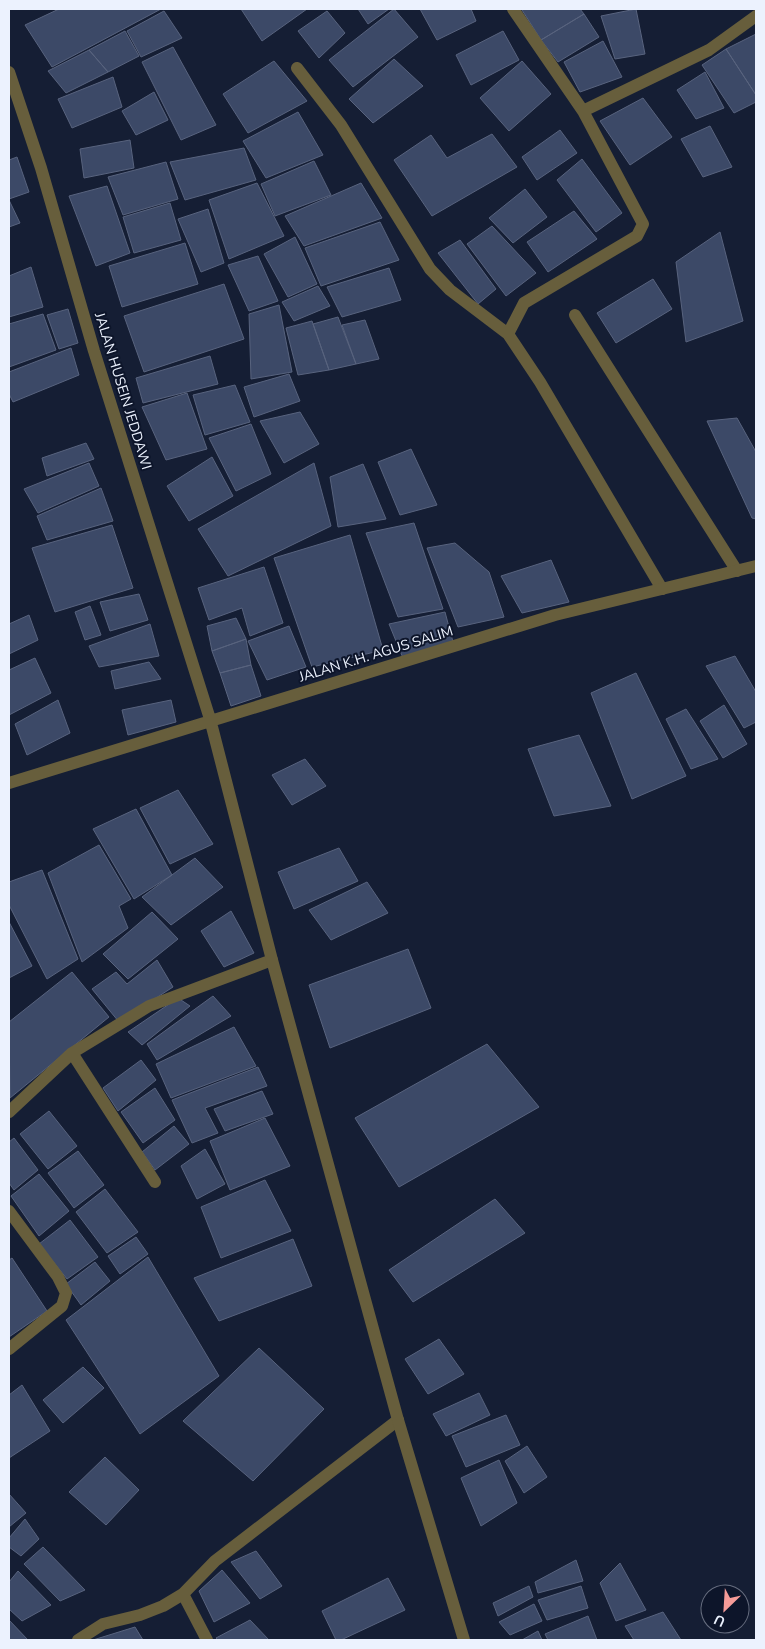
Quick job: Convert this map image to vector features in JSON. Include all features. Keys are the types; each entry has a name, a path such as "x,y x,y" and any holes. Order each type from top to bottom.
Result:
{"street":[{"path":"508,334 524,303 637,236 643,224 583,111 513,9"},
{"path":"583,111 709,50 756,16"},
{"path":"297,68 341,126 430,269 450,290 508,334 540,382 662,589"},
{"name":"JALAN HUSEIN JEDDAWI","path":"9,72 41,168 94,351 210,719 272,960 398,1420 464,1640"},
{"path":"575,315 737,571"},
{"name":"JALAN K.H. AGUS SALIM","path":"9,783 210,719 556,615 756,566"},
{"path":"9,1112 72,1054 149,1006 272,960"},
{"path":"72,1054 155,1182"},
{"path":"9,1211 58,1277 66,1293 62,1306 9,1349"},
{"path":"78,1640 103,1624 140,1615 163,1606 183,1594 215,1561 398,1420"},
{"path":"183,1594 207,1640"}],"building":[{"path":"59,9 161,9 52,67 25,25"},
{"path":"241,9 307,9 262,41"},
{"path":"358,9 389,9 368,24"},
{"path":"394,9 418,37 353,87 329,60"},
{"path":"420,9 471,9 476,21 437,40"},
{"path":"580,9 584,14 541,40 522,10"},
{"path":"636,9 645,54 615,59 601,16"},
{"path":"164,11 182,38 141,57 127,31"},
{"path":"327,11 345,33 319,58 298,31"},
{"path":"584,14 599,37 558,62 541,40"},
{"path":"125,31 139,56 108,72 89,50"},
{"path":"503,31 519,60 471,85 456,55"},
{"path":"756,34 756,95 726,49"},
{"path":"603,41 622,77 580,92 564,62"},
{"path":"173,47 216,125 181,140 142,62"},
{"path":"726,49 756,95 756,102 734,113 702,65"},
{"path":"89,50 108,72 66,93 48,71"},
{"path":"394,59 423,86 373,123 349,99"},
{"path":"274,61 307,101 248,133 223,94"},
{"path":"522,61 551,94 509,131 480,98"},
{"path":"705,72 724,108 696,119 677,90"},
{"path":"113,77 122,107 72,128 58,99"},
{"path":"154,92 168,120 136,135 122,111"},
{"path":"643,98 672,137 630,165 600,121"},
{"path":"298,112 323,155 266,178 243,141"},
{"path":"710,126 732,167 703,177 681,139"},
{"path":"560,130 577,153 537,180 522,157"},
{"path":"492,134 517,167 432,216 394,160 431,135 447,158"},
{"path":"130,140 134,168 84,178 80,149"},
{"path":"244,148 256,180 185,200 170,162"},
{"path":"17,157 29,192 9,199 9,160"},
{"path":"582,159 622,213 596,232 557,180"},
{"path":"314,161 331,195 275,216 261,184"},
{"path":"166,162 178,199 123,215 108,177"},
{"path":"257,183 284,236 229,259 209,200"},
{"path":"361,183 382,218 304,246 285,216"},
{"path":"107,186 130,253 96,266 69,196"},
{"path":"525,189 547,217 513,243 489,218"},
{"path":"9,200 20,223 9,227"},
{"path":"170,203 181,240 134,253 123,217"},
{"path":"208,209 224,263 201,272 178,219"},
{"path":"574,211 597,239 548,272 527,242"},
{"path":"380,222 399,260 321,286 305,248"},
{"path":"492,226 536,273 506,296 467,244"},
{"path":"720,232 743,321 686,342 676,262"},
{"path":"295,237 317,284 288,297 264,254"},
{"path":"460,240 496,289 478,304 438,253"},
{"path":"185,243 198,284 122,307 109,266"},
{"path":"258,256 278,301 249,311 228,265"},
{"path":"31,267 43,307 9,317 9,276"},
{"path":"389,268 401,300 342,317 327,287"},
{"path":"653,279 672,309 616,343 597,313"},
{"path":"224,284 244,339 144,372 124,316"},
{"path":"318,286 330,306 294,321 282,302"},
{"path":"279,305 292,372 251,379 249,314"},
{"path":"68,309 78,343 59,349 47,315"},
{"path":"43,314 56,350 9,367 9,324"},
{"path":"338,317 356,364 329,370 313,324"},
{"path":"365,320 379,359 356,364 342,325"},
{"path":"312,321 329,370 298,375 286,328"},
{"path":"71,348 79,375 13,402 9,394 9,372"},
{"path":"210,356 218,384 143,403 136,378"},
{"path":"289,374 300,401 254,417 244,387"},
{"path":"235,385 250,422 205,435 193,395"},
{"path":"187,393 207,449 166,460 142,407"},
{"path":"300,412 319,444 284,463 260,421"},
{"path":"737,418 756,452 756,519 752,518 707,421"},
{"path":"251,424 271,474 236,491 209,438"},
{"path":"86,443 94,459 47,476 42,458"},
{"path":"411,449 437,505 400,515 378,462"},
{"path":"212,457 233,496 189,521 167,486"},
{"path":"89,463 99,486 38,513 24,489"},
{"path":"314,463 331,526 228,576 198,529"},
{"path":"363,464 386,519 338,527 330,477"},
{"path":"101,488 113,521 47,540 37,516"},
{"path":"414,523 443,609 398,617 366,533"},
{"path":"112,525 133,588 55,612 32,548"},
{"path":"350,535 383,650 312,667 274,558"},
{"path":"455,543 489,572 504,617 458,627 427,548"},
{"path":"551,560 569,602 522,613 501,576"},
{"path":"264,567 283,623 250,636 242,608 209,620 198,588"},
{"path":"139,594 148,620 110,631 100,602"},
{"path":"90,606 101,635 85,640 75,612"},
{"path":"445,612 453,642 403,658 389,624"},
{"path":"29,615 38,640 9,654 9,624"},
{"path":"236,618 246,639 212,651 207,626"},
{"path":"150,624 159,656 99,667 89,646"},
{"path":"289,626 306,667 267,680 248,641"},
{"path":"246,639 251,665 220,673 212,651"},
{"path":"735,656 756,692 756,722 744,728 706,666"},
{"path":"35,658 51,693 9,715 9,670"},
{"path":"149,662 161,679 115,689 111,671"},
{"path":"251,665 261,696 231,706 220,673"},
{"path":"636,673 686,776 632,799 591,693"},
{"path":"58,700 70,733 27,755 15,724"},
{"path":"171,700 176,722 128,735 122,710"},
{"path":"724,705 747,744 723,758 700,721"},
{"path":"686,709 718,759 691,769 666,719"},
{"path":"579,735 611,806 554,816 528,749"},
{"path":"305,759 326,786 292,805 272,775"},
{"path":"178,790 213,844 170,864 140,808"},
{"path":"136,809 172,875 134,899 93,829"},
{"path":"99,845 131,899 119,906 128,928 82,962 48,873"},
{"path":"339,848 358,881 294,909 278,872"},
{"path":"195,858 223,887 171,925 142,897"},
{"path":"42,870 78,959 47,979 9,905 9,882"},
{"path":"367,882 388,913 331,940 309,910"},
{"path":"231,911 254,953 224,967 201,931"},
{"path":"152,912 178,939 128,979 103,954"},
{"path":"9,922 32,966 9,978"},
{"path":"408,949 431,1008 330,1048 309,985"},
{"path":"157,960 173,987 119,1022 92,989 116,972 127,984"},
{"path":"72,972 109,1017 10,1098 9,1022"},
{"path":"213,996 231,1016 157,1060 147,1044"},
{"path":"178,998 190,1006 142,1045 128,1032"},
{"path":"234,1027 256,1066 171,1098 156,1064"},
{"path":"487,1044 539,1107 399,1187 355,1118"},
{"path":"141,1060 156,1080 118,1111 103,1088"},
{"path":"258,1067 267,1086 205,1108 218,1133 192,1143 172,1100"},
{"path":"155,1088 175,1120 143,1143 121,1112"},
{"path":"262,1091 273,1114 225,1131 214,1109"},
{"path":"49,1111 77,1146 48,1169 20,1134"},
{"path":"265,1118 290,1166 230,1190 210,1141"},
{"path":"174,1126 189,1144 155,1170 142,1152"},
{"path":"14,1138 38,1170 14,1190 9,1183 9,1142"},
{"path":"205,1149 225,1184 197,1199 181,1166"},
{"path":"78,1151 104,1185 74,1208 48,1173"},
{"path":"39,1174 69,1211 39,1236 11,1196"},
{"path":"265,1180 291,1231 221,1258 201,1207"},
{"path":"105,1189 138,1232 107,1253 76,1212"},
{"path":"495,1199 525,1233 413,1302 389,1270"},
{"path":"70,1220 98,1257 67,1279 39,1244"},
{"path":"136,1237 148,1254 120,1274 108,1256"},
{"path":"293,1239 312,1286 219,1321 194,1278"},
{"path":"148,1257 219,1376 140,1434 66,1320"},
{"path":"12,1258 47,1311 9,1337 9,1260"},
{"path":"95,1262 110,1281 81,1305 66,1284"},
{"path":"439,1339 464,1374 428,1394 405,1359"},
{"path":"259,1348 324,1409 253,1481 183,1421"},
{"path":"83,1367 104,1388 63,1423 43,1400"},
{"path":"22,1385 50,1431 9,1458 9,1395"},
{"path":"479,1393 490,1415 446,1436 433,1414"},
{"path":"506,1415 520,1445 466,1467 452,1436"},
{"path":"527,1446 547,1477 524,1493 505,1461"},
{"path":"105,1457 139,1490 106,1525 69,1492"},
{"path":"499,1460 517,1503 481,1526 461,1478"},
{"path":"9,1494 26,1513 9,1527"},
{"path":"25,1519 39,1539 21,1556 9,1547 9,1538"},
{"path":"43,1547 85,1590 60,1601 24,1564"},
{"path":"256,1551 282,1586 260,1599 231,1562"},
{"path":"576,1560 583,1581 538,1593 535,1582"},
{"path":"620,1563 646,1610 616,1621 600,1583"},
{"path":"222,1570 250,1603 214,1622 199,1591"},
{"path":"18,1571 51,1605 22,1621 9,1609 9,1582"},
{"path":"388,1578 405,1610 341,1640 336,1640 322,1611"},
{"path":"529,1586 533,1597 498,1616 493,1603"},
{"path":"581,1586 588,1608 547,1620 538,1600"},
{"path":"534,1604 542,1621 510,1635 499,1622"},
{"path":"663,1612 681,1640 634,1640 625,1626"},
{"path":"588,1616 597,1640 548,1640 545,1634"},
{"path":"9,1620 28,1640 9,1640"},
{"path":"250,1620 269,1640 218,1640 216,1638"},
{"path":"135,1627 143,1640 93,1640"},
{"path":"538,1631 542,1640 522,1640"}]}
